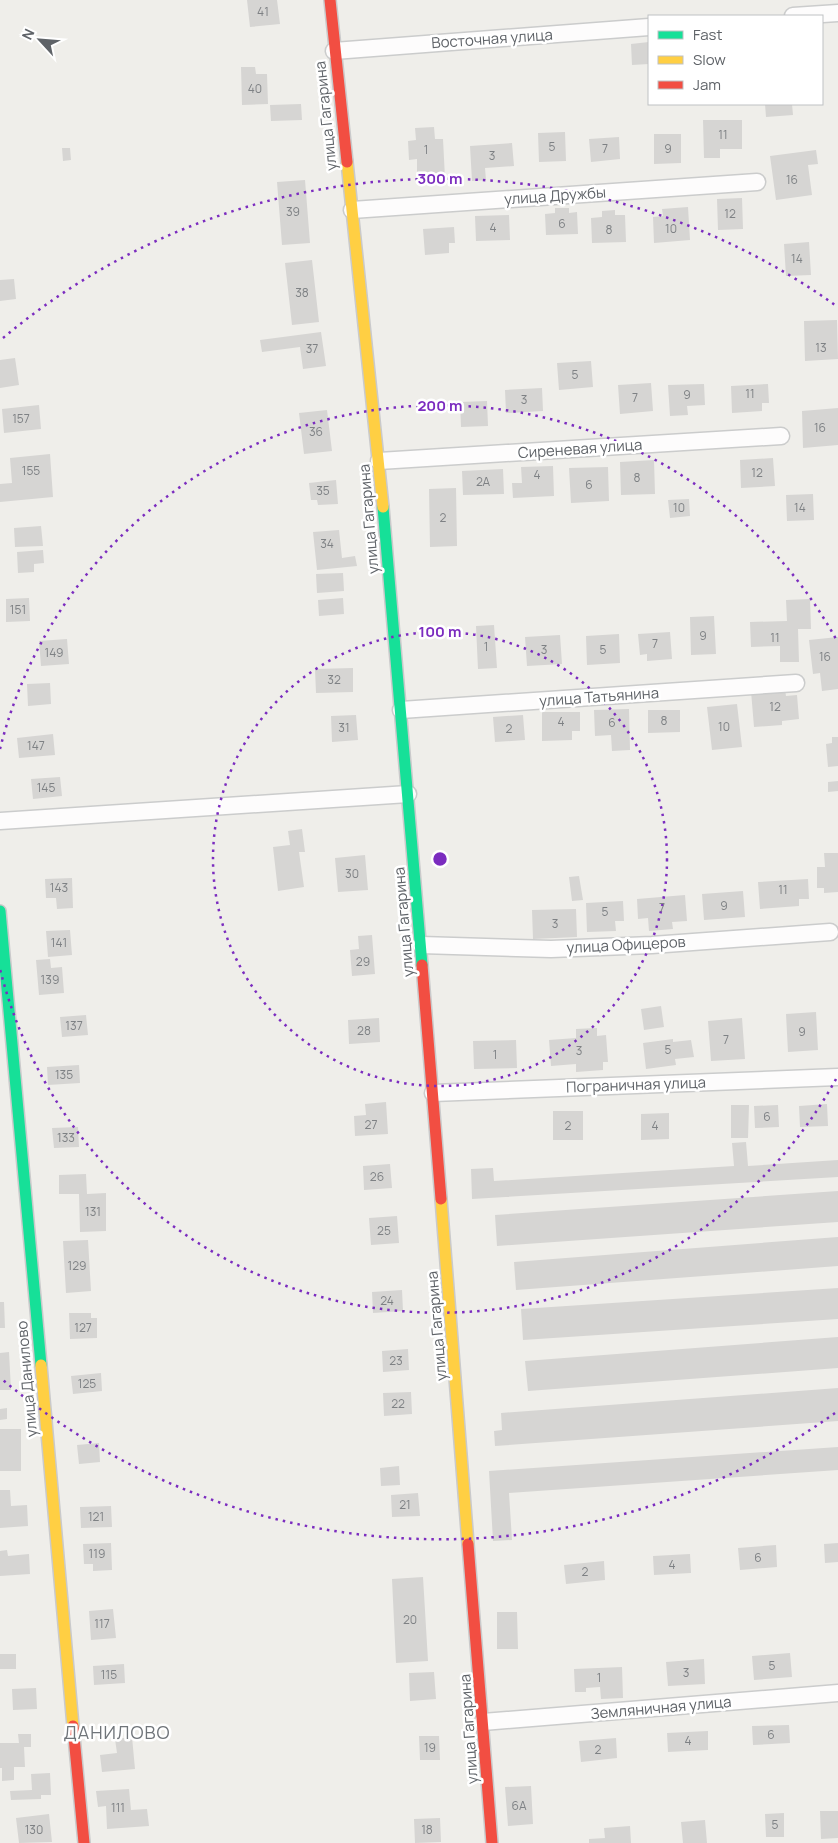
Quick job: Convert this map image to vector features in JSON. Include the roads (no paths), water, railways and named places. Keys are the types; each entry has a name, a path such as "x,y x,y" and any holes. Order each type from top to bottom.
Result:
{"street":[{"name":"улица Гагарина","path":"330,0 379,462 401,710 434,1093 492,1843"},
{"path":"808,15 838,13"},
{"name":"Восточная улица","path":"334,51 648,27"},
{"name":"улица Дружбы","path":"352,210 757,182"},
{"name":"Сиреневая улица","path":"379,462 782,436"},
{"name":"улица Татьянина","path":"401,710 796,683"},
{"path":"0,821 408,794"},
{"name":"улица Данилово","path":"0,911 84,1843"},
{"name":"улица Офицеров","path":"421,945 551,949 652,945 830,932"},
{"name":"Пограничная улица","path":"434,1093 838,1077"},
{"name":"Земляничная улица","path":"484,1722 838,1693"}],"district":[{"name":"ДАНИЛОВО","path":"117,1733"}]}
